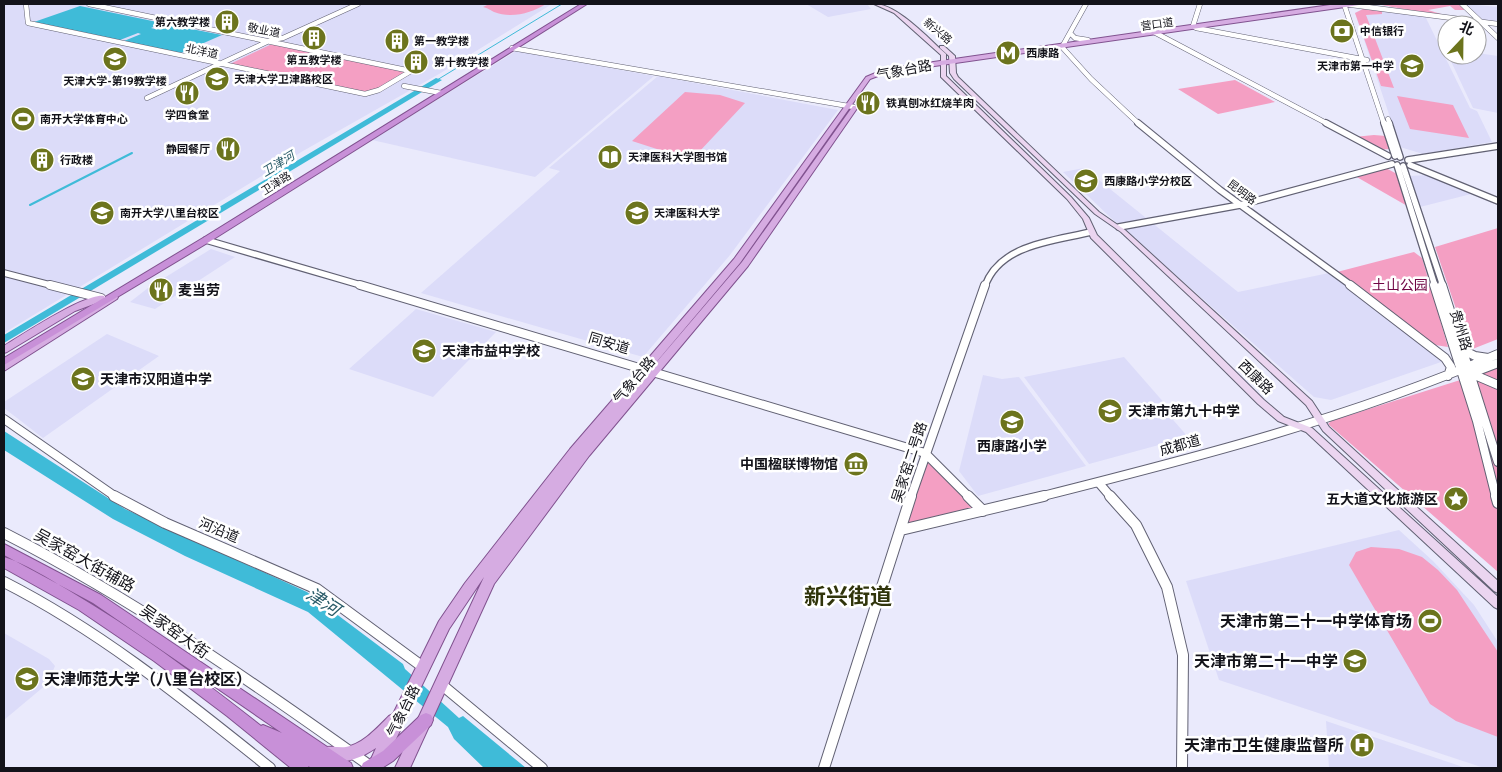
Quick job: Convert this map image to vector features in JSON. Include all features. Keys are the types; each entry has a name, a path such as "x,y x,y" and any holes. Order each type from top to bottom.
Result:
{"highway":[{"name":"卫津路","path":"4,362 428,90 576,4"},
{"name":"卫津路","path":"4,356 128,288 206,240 428,90 512,48 584,4"},
{"name":"吴家窑大街","path":"4,549 97,599 210,685 255,729 302,768"},
{"name":"吴家窑大街","path":"4,562 99,615 210,685 312,745 346,768"},
{"path":"372,767 405,742 426,720"},
{"path":"255,729 286,742 325,768"}],"main road":[{"name":"西康路","path":"876,4 896,12 944,55 954,76 995,117 1096,212 1119,227 1309,403 1326,429 1498,588"},
{"name":"新兴路","path":"882,4 902,13 950,53 948,63"},
{"name":"营口道","path":"948,63 1299,11 1364,6"},
{"name":"营口道","path":"1195,27 1346,7"},
{"path":"1299,11 1309,12"},
{"name":"营口道","path":"1063,45 1088,40 1154,33"},
{"name":"西康路","path":"948,63 942,72 943,76 1069,198 1086,218 1091,232 1261,402 1281,419 1300,425 1314,434 1498,604"},
{"name":"气象台路","path":"372,767 444,625 469,587 574,452 644,368 737,262 852,106 876,79 881,76 948,63"},
{"name":"气象台路","path":"402,768 441,687 477,602 489,580 585,453 745,264 852,106"},
{"path":"4,368 94,312 128,288"},
{"path":"4,350 72,309 101,298"},
{"path":"312,745 336,755 351,752 375,740 402,711"},
{"path":"312,745 327,759 333,768"}],"street":[{"name":"北洋道","path":"26,4 28,23 365,94 379,90 392,83"},
{"name":"敬业道","path":"89,4 410,70 392,83"},
{"path":"146,98 271,40 283,38 358,4"},
{"path":"1063,45 1071,34 1086,4"},
{"path":"1203,4 1195,27 1364,60"},
{"path":"1462,4 1473,15"},
{"path":"1364,6 1437,16"},
{"name":"贵州路","path":"1346,7 1395,156 1387,160 1402,164"},
{"path":"1487,28 1498,38"},
{"path":"1154,33 1395,156 1402,164 1498,201"},
{"path":"1071,34 1075,38 1088,40"},
{"name":"昆明路","path":"1063,45 1109,98 1168,149 1240,205 1331,270 1445,358 1451,367 1448,376"},
{"path":"512,48 852,106"},
{"path":"392,83 428,90"},
{"path":"1119,227 1240,205 1402,164 1498,146"},
{"name":"贵州路","path":"1402,164 1463,350 1498,503"},
{"name":"贵州路","path":"1402,164 1498,462"},
{"name":"吴家窑二号路","path":"824,768 925,453 988,277 1002,260 1016,252 1091,232"},
{"name":"同安道","path":"206,240 644,368 925,453 983,511"},
{"path":"4,274 101,298"},
{"path":"1463,350 1475,356 1490,358"},
{"name":"成都道","path":"1467,370 1498,354"},
{"name":"成都道","path":"901,530 1099,483 1320,419 1467,370 1498,363"},
{"path":"1467,370 1498,385"},
{"name":"河沿道","path":"4,419 114,496 165,523 317,589 422,671"},
{"path":"1099,483 1136,525 1167,587 1183,655 1182,768"},
{"name":"吴家窑大街辅路","path":"4,533 90,577 156,617 372,767"},
{"path":"4,582 75,621 119,648 270,768"},
{"path":"441,687 542,768"}],"shaded area":[{"path":"4,4 552,4 439,74 303,151 4,333"},
{"path":"806,4 867,4 871,9 828,17"},
{"path":"1465,4 1498,7 1498,23 1487,21 1487,15 1477,15"},
{"name":"天津市第一中学","path":"1363,9 1425,16 1437,41 1437,65 1449,65 1470,108 1477,111 1492,142 1423,154 1400,147 1355,13"},
{"path":"516,51 654,76 535,177 372,140"},
{"path":"1487,54 1498,56 1498,113 1473,108 1453,65 1487,65"},
{"name":"天津医科大学","path":"658,76 838,110 730,255 643,357 421,293 560,171 549,168"},
{"path":"1084,168 1238,292 1329,273 1444,361 1331,400 1314,397 1111,218 1063,172"},
{"path":"1428,175 1475,193 1420,207 1410,176"},
{"path":"211,249 235,257 155,309 130,302 148,288"},
{"name":"天津市益中学校","path":"416,309 496,332 433,397 349,369"},
{"name":"天津市汉阳道中学","path":"107,334 159,356 43,438 4,408 4,402"},
{"name":"天津市第九十中学","path":"1124,357 1173,413 1168,414 1188,437 1089,464 1024,377"},
{"name":"西康路小学","path":"983,375 1002,379 1019,377 1086,466 978,496 959,471"},
{"name":"天津市第二十一中学","path":"1399,530 1433,561 1474,605 1498,642 1498,768 1484,768 1219,680 1186,581"},
{"name":"天津师范大学（八里台校区）","path":"4,633 49,659 55,666 47,684 4,720"},
{"name":"天津市卫生健康监督所","path":"1326,721 1466,768 1329,768"}],"green space":[{"path":"489,4 546,4 521,14 507,15 483,7"},
{"path":"1458,4 1465,10 1455,10 1450,6 1428,10 1441,14 1437,15 1382,5"},
{"path":"1363,9 1382,11 1382,14 1366,15 1394,88 1381,86 1355,13"},
{"path":"276,42 407,71 378,89 365,92 230,64"},
{"path":"1235,80 1275,102 1218,114 1178,89"},
{"path":"685,92 720,95 745,103 698,153 663,151 632,141"},
{"path":"1397,96 1453,105 1469,138 1410,129"},
{"path":"1386,136 1390,149 1378,150 1354,137"},
{"path":"1384,167 1397,174 1409,207 1355,176"},
{"path":"1498,228 1498,339 1470,350 1435,247"},
{"name":"土山公园","path":"1414,252 1422,258 1448,347 1435,345 1337,272"},
{"name":"五大道文化旅游区","path":"1498,368 1498,572 1328,424 1331,421"},
{"path":"923,451 981,508 898,527"},
{"name":"天津市第二十一中学体育场","path":"1371,547 1399,549 1422,557 1438,570 1457,590 1498,652 1498,737 1456,721 1430,704 1349,565 1356,552"}],"water":[{"path":"80,6 162,23 151,28 155,29 166,24 222,35 181,53 124,41 141,34 138,33 120,40 34,22"},
{"path":"436,78 442,80 4,343 4,335"},
{"path":"4,431 125,509 307,592 403,664 405,669 459,718 463,716 526,768 484,768 454,739 448,727 308,612 185,556 113,519 4,450"}],"waterway":[{"name":"卫津河","path":"437,80 562,4"},
{"path":"30,205 132,153"}],"place":[{"name":"第六教学楼","path":"227,22"},
{"name":"中信银行","path":"1342,31"},
{"name":"第五教学楼","path":"314,38"},
{"name":"第一教学楼","path":"397,41"},
{"name":"西康路","path":"1008,53"},
{"name":"天津大学-第19教学楼","path":"115,59"},
{"name":"第十教学楼","path":"416,62"},
{"name":"天津市第一中学","path":"1412,66"},
{"name":"天津大学卫津路校区","path":"217,79"},
{"name":"学四食堂","path":"187,93"},
{"name":"铁真刨冰红烧羊肉","path":"868,103"},
{"name":"南开大学体育中心","path":"23,119"},
{"name":"静园餐厅","path":"228,149"},
{"name":"天津医科大学图书馆","path":"610,157"},
{"name":"行政楼","path":"42,160"},
{"name":"西康路小学分校区","path":"1086,181"},
{"name":"南开大学八里台校区","path":"102,213"},
{"name":"天津医科大学","path":"637,213"},
{"name":"麦当劳","path":"161,290"},
{"name":"天津市益中学校","path":"424,351"},
{"name":"天津市汉阳道中学","path":"83,379"},
{"name":"天津市第九十中学","path":"1110,411"},
{"name":"西康路小学","path":"1012,422"},
{"name":"中国楹联博物馆","path":"856,464"},
{"name":"五大道文化旅游区","path":"1456,499"},
{"name":"天津市第二十一中学体育场","path":"1430,621"},
{"name":"天津市第二十一中学","path":"1355,661"},
{"name":"天津师范大学（八里台校区）","path":"27,679"},
{"name":"天津市卫生健康监督所","path":"1362,745"}],"district":[{"name":"新兴街道","path":"848,596"}],"water label":[{"name":"津河","path":"323,602"}]}
